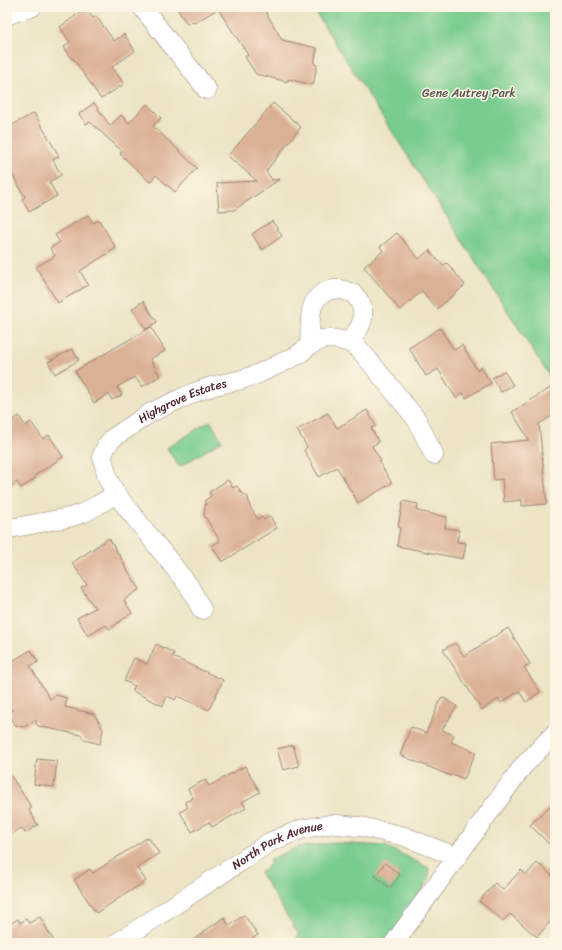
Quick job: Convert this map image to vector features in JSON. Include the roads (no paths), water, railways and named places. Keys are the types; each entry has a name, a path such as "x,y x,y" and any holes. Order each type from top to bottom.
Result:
{"street":[{"path":"7,16 32,7"},
{"path":"142,7 207,90"},
{"path":"310,345 310,318 312,307 318,296 327,290 338,289 351,293 361,303 363,313 361,326 349,342 359,349 417,420 434,455"},
{"name":"Highgrove Estates","path":"202,610 189,586 116,494 108,479 102,456 107,445 113,438 150,413 171,403 213,386 258,374 298,355 310,345 323,339 335,339 349,342"},
{"path":"7,529 71,517 83,513 116,494"},
{"path":"394,943 523,766 555,733"},
{"name":"North Park Avenue","path":"117,943 270,842 302,829 332,824 363,827 403,836 457,857"}],"park label":[{"name":"Gene Autrey Park","path":"469,93"}]}
